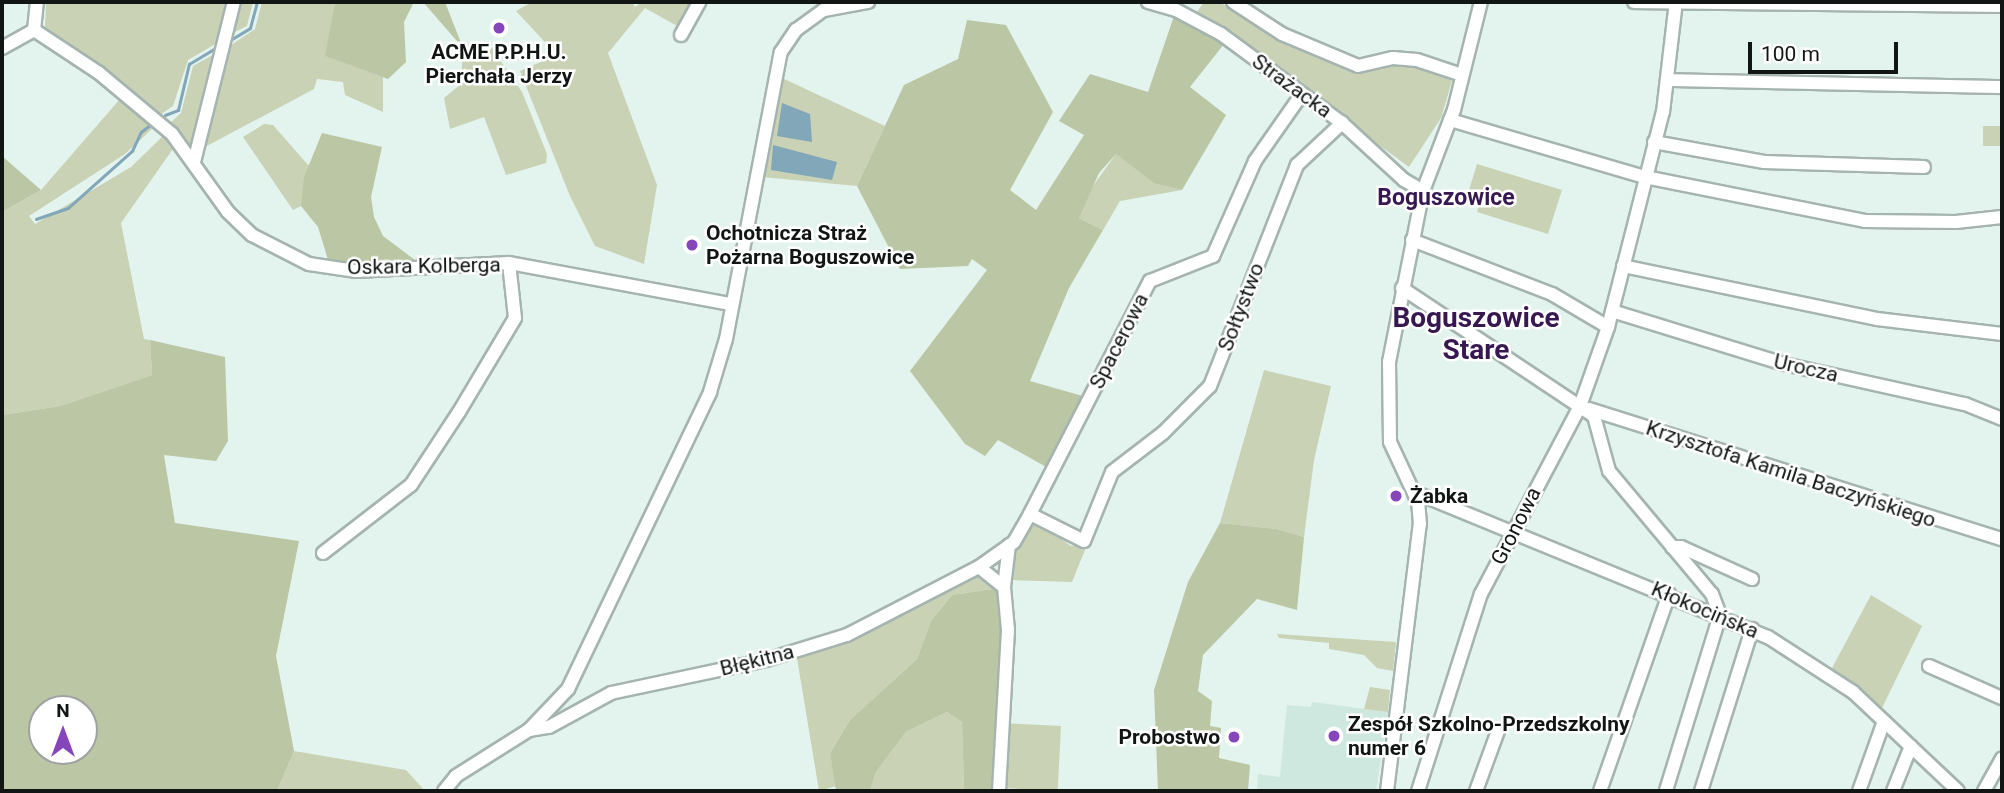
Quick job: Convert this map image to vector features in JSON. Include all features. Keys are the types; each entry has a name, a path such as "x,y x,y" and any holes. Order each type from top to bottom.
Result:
{"street":[{"path":"2,48 34,30 37,2"},
{"path":"194,162 234,2"},
{"path":"681,35 699,2"},
{"path":"730,304 781,52 796,30 822,6 868,2"},
{"name":"Strażacka","path":"1148,2 1176,10 1221,34 1342,122 1404,180 1423,191"},
{"path":"1233,2 1282,34 1357,66 1393,58 1462,75"},
{"path":"1387,791 1419,533 1414,492 1390,442 1387,422 1389,362 1423,191 1450,120 1481,2"},
{"path":"1634,2 2002,6"},
{"name":"Gronowa","path":"1419,791 1481,594 1580,406 1608,327 1654,142 1667,80 1676,4"},
{"name":"Oskara Kolberga","path":"34,30 110,82 172,134 228,212 252,235 309,264 356,271 509,264 730,304"},
{"path":"1667,80 2002,87"},
{"name":"Spacerowa","path":"1009,545 1030,514 1150,281 1213,256 1255,161 1303,94"},
{"path":"1450,120 1645,177 1865,221 1956,222 2002,216"},
{"name":"Sołtystwo","path":"1030,514 1084,541 1112,472 1163,433 1210,386 1297,165 1342,122"},
{"path":"1654,142 1764,162 1924,167"},
{"path":"1412,240 1552,294 1608,327"},
{"path":"323,553 411,485 458,412 514,318 509,264"},
{"path":"1623,266 1877,319 2002,334"},
{"path":"1402,288 1594,416 1609,471 1712,594 1720,615 1666,791"},
{"name":"Błękitna","path":"444,791 456,776 530,730 568,689 710,392 726,339 730,304"},
{"name":"Urocza","path":"1612,311 1784,364 1965,404 2002,419"},
{"name":"Krzysztofa Kamila Baczyńskiego","path":"1580,406 2002,539"},
{"name":"Kłokocińska","path":"1414,492 1516,531 1752,629 1820,667 1884,721 1958,791"},
{"path":"999,791 1008,630 1004,587 1009,545"},
{"name":"Błękitna","path":"530,730 549,727 611,693 766,660 847,635 979,567 1009,545"},
{"path":"1672,547 1681,547 1752,579"},
{"path":"979,567 997,577 1004,587"},
{"path":"1600,791 1668,594"},
{"path":"1702,791 1752,629"},
{"path":"1929,666 2002,698"},
{"path":"1859,791 1884,721"},
{"path":"1476,791 1498,731"},
{"path":"1893,791 1911,746"},
{"path":"1984,791 2002,759"}],"shaded area":[{"path":"46,2 229,2 219,42 188,60 173,106 160,115 45,28"},
{"path":"238,2 253,2 247,26 231,34"},
{"path":"262,2 335,2 326,56 383,77 383,112 345,95 343,82 317,79 314,89 203,148 228,47 255,29"},
{"path":"532,2 632,2 635,7 642,2 693,2 679,27 645,8 608,53 657,185 644,264 595,246 570,196 520,71 557,55 516,11"},
{"path":"1204,2 1219,2 1263,28 1356,69 1399,62 1422,66 1452,81 1441,118 1409,167 1197,12"},
{"path":"487,41 522,92 547,154 546,163 506,175 484,117 450,129 444,98 461,84 463,48"},
{"path":"218,52 192,152 169,124 181,113 193,66"},
{"path":"780,77 885,126 857,186 762,177"},
{"path":"120,99 153,128 125,154 29,216 35,224 131,167 163,136 175,146 121,223 144,339 150,340 152,375 60,406 2,415 2,212 41,190"},
{"path":"264,124 273,125 309,166 301,206 293,210 243,137"},
{"path":"1983,126 2002,126 2002,146 1983,146"},
{"path":"1116,154 1154,182 1182,190 1120,201 1103,230 1079,218 1085,197"},
{"path":"1477,164 1562,190 1548,234 1477,212 1482,194 1469,190"},
{"path":"1264,370 1331,386 1314,460 1304,537 1277,529 1220,523"},
{"path":"1030,526 1043,526 1071,546 1087,545 1072,582 1009,580 1014,552"},
{"path":"978,573 999,588 952,595 931,621 917,659 850,720 830,753 836,786 819,791 797,658 854,641"},
{"path":"1871,595 1922,626 1881,710 1832,668"},
{"path":"1277,634 1396,642 1393,671 1377,668 1364,655 1329,649 1329,643 1279,638"},
{"path":"1370,687 1390,690 1388,712 1364,709"},
{"name":"Zespół Szkolno-Przedszkolny numer 6","path":"1312,702 1388,712 1376,791 1257,791 1258,774 1280,777 1287,705 1311,707"},
{"path":"947,712 962,722 964,791 870,791 876,772 906,732"},
{"path":"1008,723 1061,726 1058,791 1005,788"},
{"path":"294,751 406,770 425,791 277,791"}],"green space":[{"path":"335,2 414,2 404,22 406,62 388,79 325,56"},
{"path":"423,2 445,2 463,48"},
{"path":"1174,16 1224,44 1190,87 1226,115 1182,190 1154,183 1116,154 1099,173 1079,218 1103,230 1069,288 1030,381 1086,397 1048,468 998,440 985,456 965,444 910,371 987,270 972,259 968,266 900,269 857,186 904,85 958,59 967,20 1006,25 1053,112 1010,190 1036,210 1084,135 1059,121 1090,74 1148,92"},
{"path":"322,133 382,147 371,197 374,217 383,236 415,260 353,266 329,263 318,227 301,206 304,177"},
{"path":"2,156 41,190 2,212"},
{"path":"150,340 225,357 228,441 216,461 164,455 175,523 299,541 276,656 294,751 277,791 2,791 2,415 60,406 152,375"},
{"path":"1220,523 1277,529 1304,537 1297,610 1257,599 1203,655 1198,691 1212,701 1210,726 1221,728 1219,758 1250,765 1248,791 1158,791 1154,690 1188,582"},
{"path":"999,588 1004,596 993,791 964,791 962,722 947,712 906,732 876,772 870,791 836,791 830,753 850,720 917,659 931,621 952,595"}],"water":[{"path":"782,103 810,114 812,142 777,136"},
{"path":"773,145 837,162 832,180 771,170"}],"waterway":[{"path":"232,39 250,28 257,2"},
{"path":"165,115 178,110 189,64 214,49"},
{"path":"36,219 68,208 132,151 141,132 150,125"}],"place":[{"name":"ACME P.P.H.U. Pierchała Jerzy","path":"499,28"},
{"name":"Ochotnicza Straż Pożarna Boguszowice","path":"692,245"},
{"name":"Żabka","path":"1396,496"},
{"name":"Zespół Szkolno-Przedszkolny numer 6","path":"1334,736"},
{"name":"Probostwo","path":"1234,737"}],"district":[{"name":"Boguszowice","path":"1446,198"},
{"name":"Boguszowice Stare","path":"1476,334"}]}
